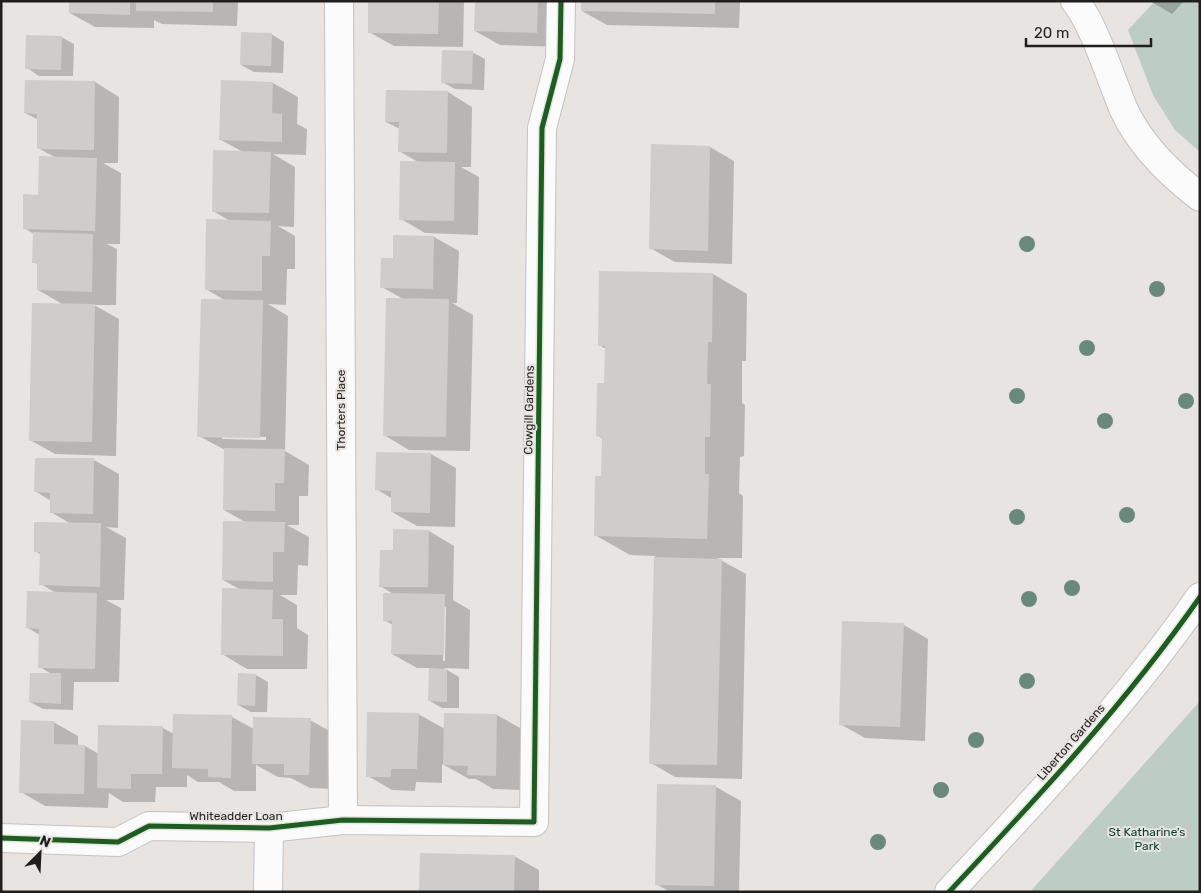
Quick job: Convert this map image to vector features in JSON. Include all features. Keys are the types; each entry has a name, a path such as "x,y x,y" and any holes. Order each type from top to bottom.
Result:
{"street":[{"name":"Thorters Place","path":"339,1 344,820"},
{"name":"Cowgill Gardens","path":"534,822 542,128 560,59 561,1"},
{"path":"1075,1 1098,45 1125,113 1147,147 1177,179 1200,197"},
{"name":"Liberton Gardens","path":"949,892 1092,734 1171,638 1200,597"},
{"name":"Whiteadder Loan","path":"1,838 118,842 149,826 269,828 344,820 534,822"},
{"path":"268,892 269,828"}],"green space":[{"path":"1155,1 1200,1 1200,152 1175,130 1153,95 1128,30"},
{"name":"St Katharine's Park","path":"1200,701 1200,892 1030,892"}],"building":[{"path":"69,1 130,1 130,15 69,13"},
{"path":"136,1 213,1 213,12 136,11"},
{"path":"368,1 439,1 438,34 368,33"},
{"path":"475,1 538,1 537,33 474,31"},
{"path":"581,1 715,1 715,14 581,11"},
{"path":"241,32 272,33 271,66 240,65"},
{"path":"26,35 62,36 61,70 25,69"},
{"path":"442,50 473,51 472,84 441,83"},
{"path":"25,80 95,81 94,150 37,149 37,114 24,113"},
{"path":"221,80 273,82 272,113 282,114 282,142 219,140"},
{"path":"386,90 448,91 447,153 398,152 399,122 385,122"},
{"path":"651,144 710,146 708,251 649,249"},
{"path":"213,150 271,152 269,213 212,212"},
{"path":"39,156 97,158 95,231 23,229 23,194 38,195"},
{"path":"400,161 455,162 454,221 399,220"},
{"path":"206,219 271,221 270,256 262,256 262,291 205,290"},
{"path":"33,232 93,234 92,292 37,290 37,263 32,263"},
{"path":"393,235 434,236 433,289 380,288 381,258 393,258"},
{"path":"599,271 713,273 712,342 708,342 707,384 711,384 710,437 705,437 705,474 709,474 707,539 594,536 595,476 601,476 602,437 596,436 597,383 604,383 605,346 598,346"},
{"path":"386,298 449,299 446,437 383,436"},
{"path":"201,299 263,300 260,438 197,437"},
{"path":"32,303 95,304 92,442 29,441"},
{"path":"224,448 285,449 284,483 275,483 275,511 223,510"},
{"path":"376,452 431,453 430,513 391,512 391,491 375,490"},
{"path":"35,458 94,458 93,514 50,513 50,493 34,492"},
{"path":"223,521 285,522 284,552 273,552 273,582 222,580"},
{"path":"34,522 101,523 100,587 39,585 40,552 34,552"},
{"path":"393,529 429,530 428,587 379,587 380,550 393,550"},
{"path":"654,557 722,559 717,765 649,764"},
{"path":"222,588 273,590 272,619 283,619 283,656 221,655"},
{"path":"27,591 97,593 95,669 38,668 39,629 26,628"},
{"path":"383,593 445,594 444,655 391,654 392,621 383,621"},
{"path":"842,621 904,623 900,727 839,725"},
{"path":"429,668 447,669 447,702 428,701"},
{"path":"30,673 61,673 61,704 29,702"},
{"path":"238,673 256,674 255,706 237,705"},
{"path":"367,712 419,713 417,769 391,769 391,777 366,777"},
{"path":"444,713 497,714 496,776 467,775 468,766 443,765"},
{"path":"173,714 232,715 231,778 208,777 208,769 172,768"},
{"path":"253,717 311,718 309,775 284,775 284,764 252,764"},
{"path":"21,720 54,721 54,744 85,745 84,794 19,793"},
{"path":"98,725 163,726 162,774 131,774 131,789 97,788"},
{"path":"657,784 716,785 714,886 655,885"},
{"path":"420,853 515,855 514,892 419,892"}],"cycle path":[{"path":"1,838 118,842 149,826 269,828 343,820 534,822 542,128 560,59 561,1"},
{"path":"949,892 1080,749 1142,675 1200,597"}]}
